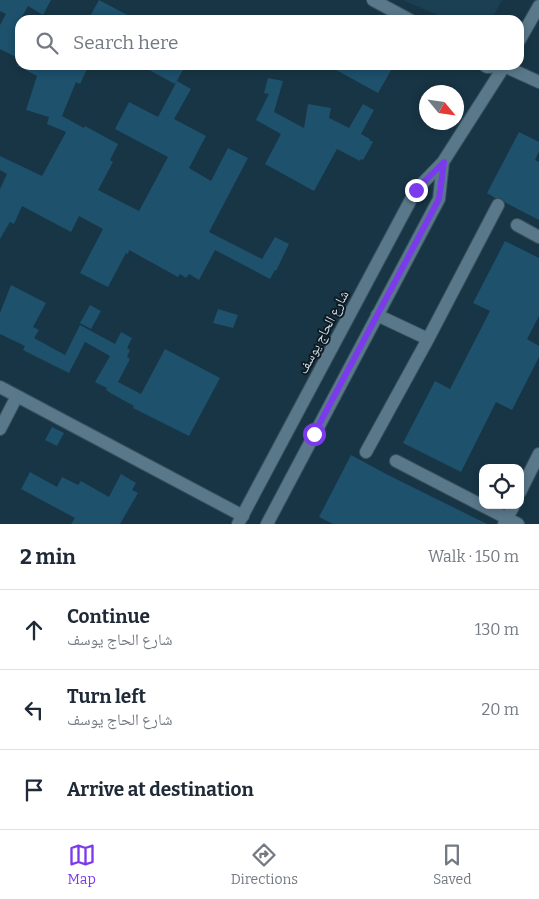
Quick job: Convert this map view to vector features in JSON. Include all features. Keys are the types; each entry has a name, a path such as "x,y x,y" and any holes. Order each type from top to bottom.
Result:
{"street":[{"path":"373,0 401,15"},
{"path":"524,32 539,6"},
{"name":"شارع الحاج يوسف","path":"240,520 416,190 444,162 502,70"},
{"path":"513,70 539,82"},
{"name":"شارع الحاج يوسف","path":"270,523 439,199 444,162"},
{"path":"366,452 498,205"},
{"path":"517,225 539,237"},
{"path":"377,315 428,339"},
{"path":"0,387 240,520"},
{"path":"0,429 17,396"},
{"path":"524,484 539,454"},
{"path":"396,461 510,522 513,509"}],"shaded area":[{"path":"403,0 502,0 494,15 438,15"}],"building":[{"path":"0,0 51,0 43,15 28,6 23,15 15,15 15,56 0,49 0,25 6,14 0,11"},
{"path":"99,0 128,15 91,15"},
{"path":"26,70 87,70 80,84 76,82 62,116 118,144 110,160 113,162 98,190 139,211 168,157 115,129 129,102 158,117 177,81 191,89 174,119 206,136 189,168 211,181 228,148 248,158 209,232 262,259 275,237 289,244 270,279 215,250 199,280 189,274 186,278 180,274 178,277 129,250 108,287 80,273 103,229 79,216 71,232 22,206 14,224 10,222 0,239 0,189 7,174 0,170 0,156 42,176 66,132 47,124 49,117 26,110 37,76"},
{"path":"149,70 183,70 175,84"},
{"path":"336,70 391,70 378,93"},
{"path":"268,78 283,81 274,112 304,128 308,104 331,108 329,118 349,128 363,104 374,110 361,134 373,142 363,160 361,159 360,161 337,149 314,191 265,164 281,134 256,120 269,94 264,93"},
{"path":"519,132 539,142 539,151 535,160 539,162 539,220 506,203 501,198 495,198 487,193"},
{"path":"505,241 539,258 539,316 527,339 539,346 539,357 512,410 496,402 461,472 403,443 435,381 450,389 490,311 473,303"},
{"path":"11,285 46,303 33,327 39,330 34,338 65,355 80,325 115,344 121,332 132,338 127,348 130,350 127,357 130,359 118,382 141,394 165,349 220,378 189,436 133,408 134,406 95,382 110,356 85,342 69,373 23,350 25,346 0,334 0,313"},
{"path":"90,305 101,311 91,329 80,323"},
{"path":"218,309 238,315 233,328 213,323"},
{"path":"52,427 64,433 57,446 45,440"},
{"path":"351,455 487,524 333,524 319,517"},
{"path":"30,472 57,487 62,477 78,485 81,481 109,497 121,474 136,483 132,490 138,493 120,524 71,524 75,518 21,489"}],"route":[{"path":"314,434 439,199 444,162 416,190"}]}
